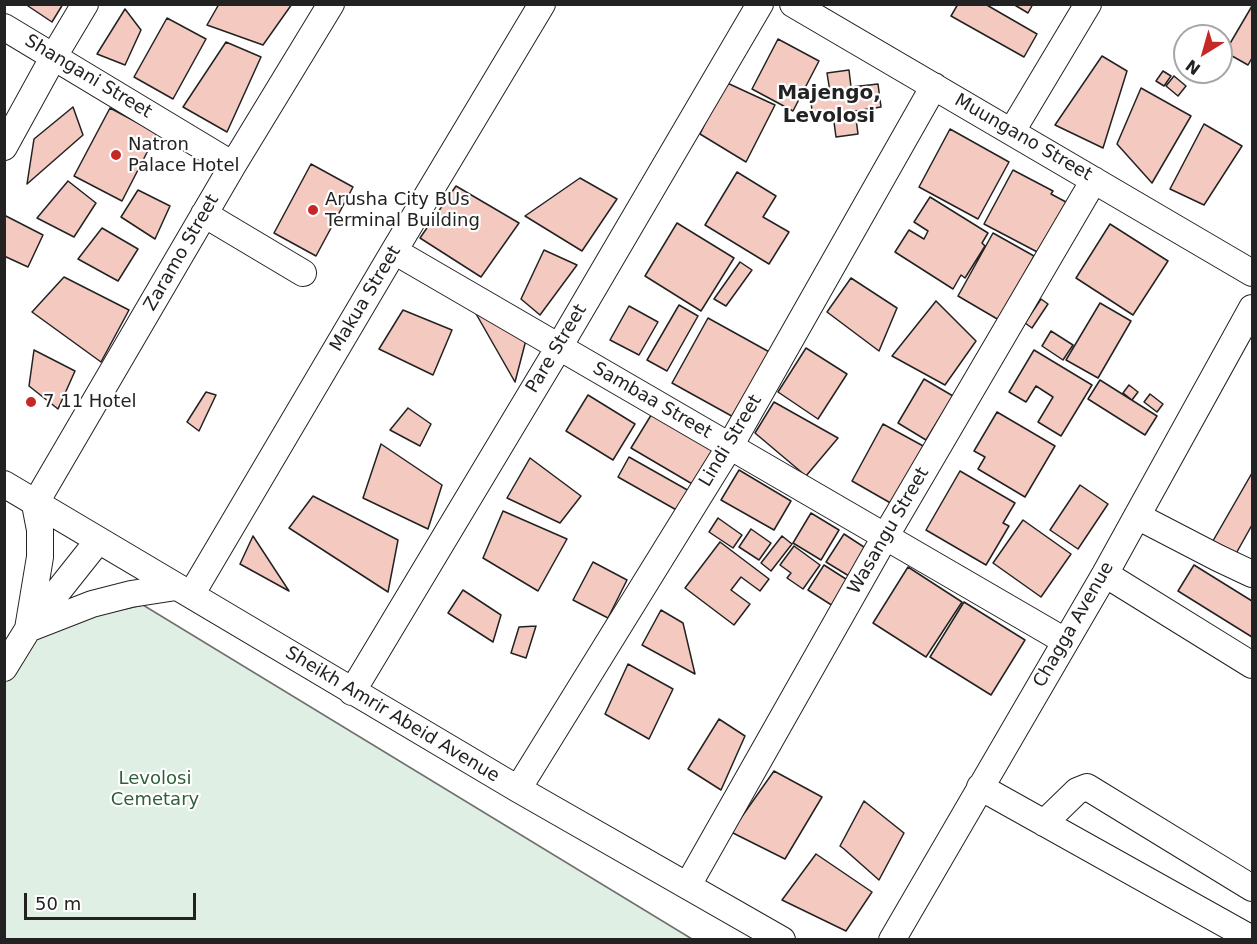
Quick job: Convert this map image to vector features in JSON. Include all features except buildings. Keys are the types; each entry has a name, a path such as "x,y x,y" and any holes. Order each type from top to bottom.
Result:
{"street":[{"path":"4,147 86,4"},
{"name":"Zaramo Street","path":"35,504 233,165 331,4"},
{"name":"Makua Street","path":"184,591 394,251 542,4"},
{"name":"Pare Street","path":"352,692 759,4"},
{"name":"Muungano Street","path":"793,4 1252,273"},
{"path":"1012,132 1088,4"},
{"name":"Shangani Street","path":"4,27 233,165"},
{"name":"Lindi Street","path":"518,789 730,446 934,86"},
{"name":"Wasangu Street","path":"688,885 885,537 1094,180"},
{"path":"204,214 303,273"},
{"name":"Sambaa Street","path":"394,251 1065,641"},
{"name":"Chagga Avenue","path":"892,939 1105,574 1252,308"},
{"name":"Sheikh Amrir Abeid Avenue","path":"4,484 352,692 782,939"},
{"path":"28,629 40,557 40,530 35,504"},
{"path":"1137,516 1252,574"},
{"path":"4,668 28,629 98,541"},
{"path":"1105,574 1252,665"},
{"path":"28,629 92,604 130,594 184,591"},
{"path":"980,787 1252,939"},
{"path":"1044,823 1077,791 1086,787 1252,888"}],"green space":[{"name":"Levolosi Cemetary","path":"143,605 692,939 5,940 5,668 26,631"}],"place":[{"name":"Natron Palace Hotel","path":"116,155"},
{"name":"Arusha City BUs Terminal Building","path":"313,210"},
{"name":"7 11 Hotel","path":"31,402"}],"district":[{"name":"Majengo, Levolosi","path":"829,106"}]}
